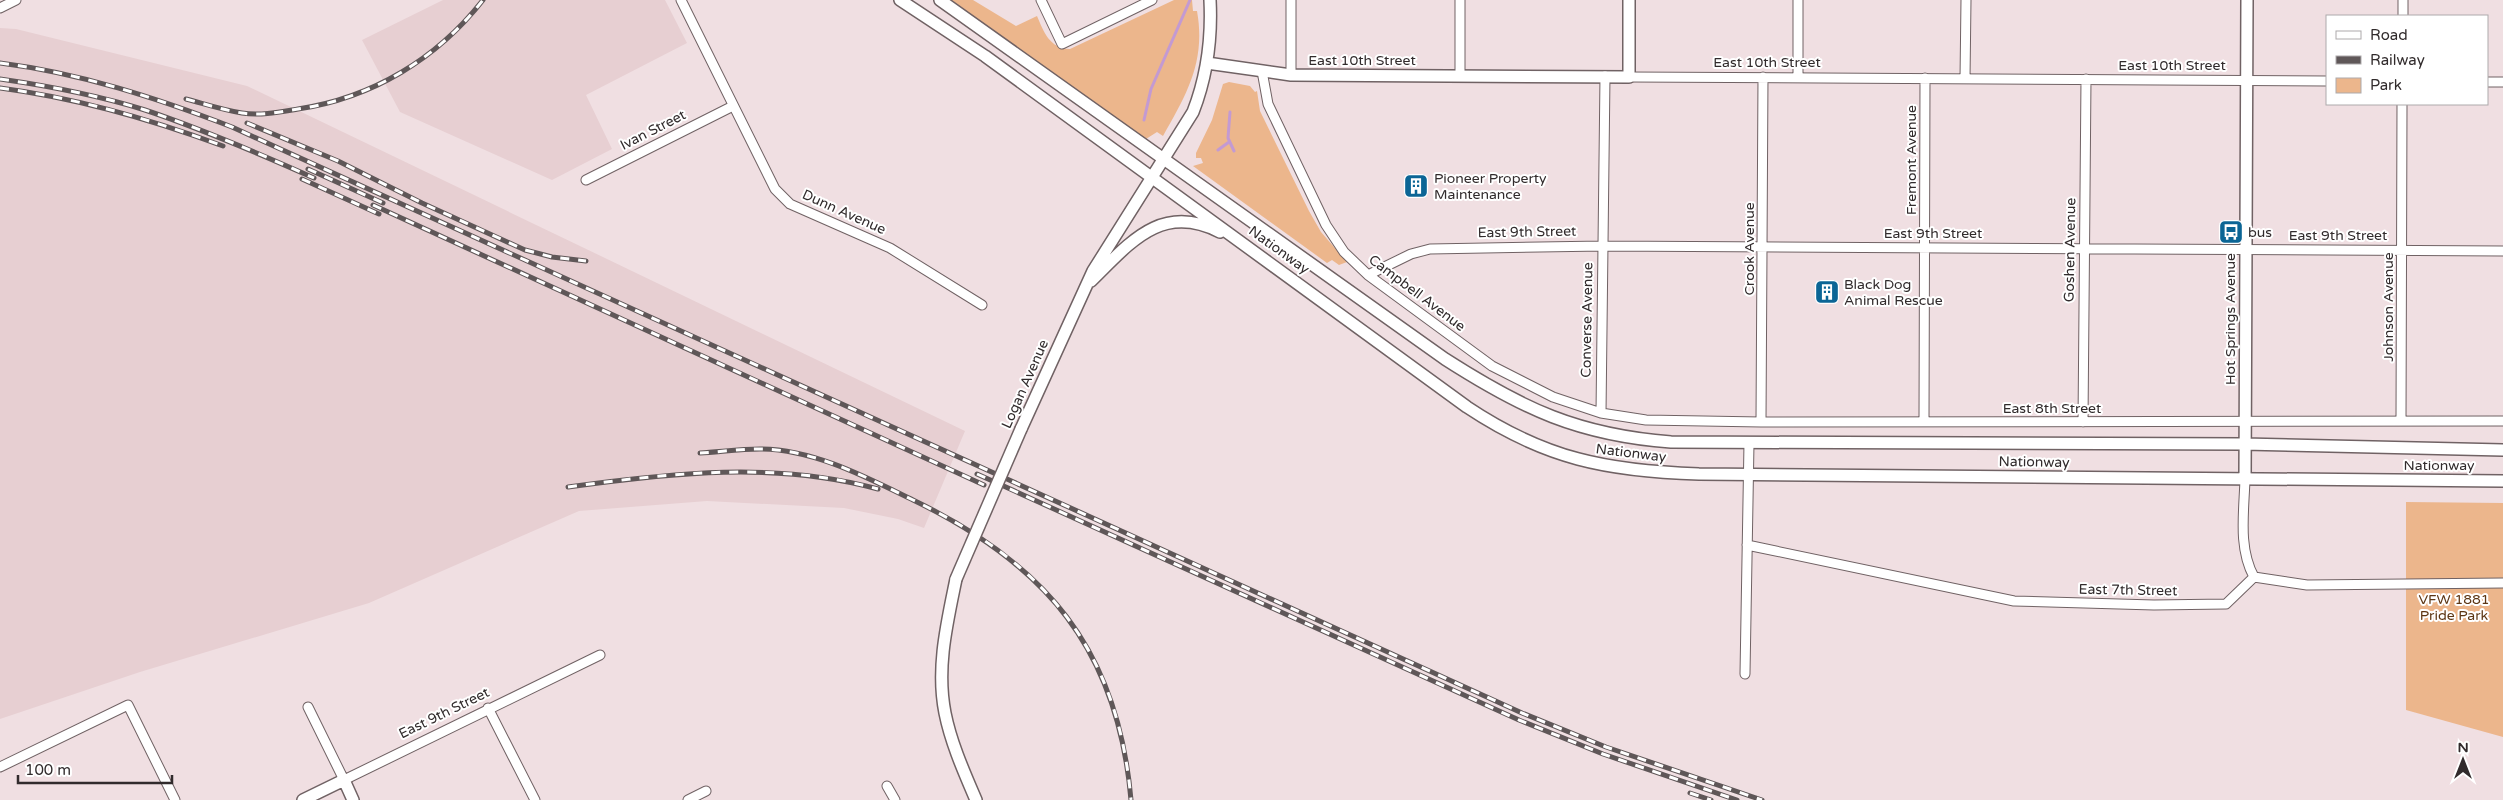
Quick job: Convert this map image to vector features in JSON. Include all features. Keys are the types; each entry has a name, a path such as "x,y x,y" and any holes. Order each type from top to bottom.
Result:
{"main road":[{"name":"Nationway","path":"900,0 986,56 1467,407 1494,424 1542,448 1577,460 1623,469 1692,474 2503,481"},
{"name":"Nationway","path":"940,0 1415,339 1469,374 1530,408 1579,427 1624,437 1671,442 2244,444 2503,450"},
{"name":"Logan Avenue","path":"976,800 958,758 943,698 943,652 956,579 1085,287 1110,241 1165,160 1193,112 1200,94 1207,63 1211,24 1210,0"},
{"path":"1628,77 1629,0"},
{"name":"Hot Springs Avenue","path":"2245,479 2247,0"},
{"name":"East 10th Street","path":"1207,63 1291,75 1628,77"},
{"path":"1085,287 1132,241 1143,233 1163,224 1185,222 1205,225 1250,248"},
{"path":"344,780 354,800"},
{"name":"East 9th Street","path":"303,800 344,780"}],"street":[{"path":"0,8 16,0"},
{"name":"Dunn Avenue","path":"681,0 769,181 790,204 890,248 982,305"},
{"path":"1040,0 1062,44 1152,0"},
{"path":"1291,0 1291,75"},
{"path":"1460,0 1460,76"},
{"path":"1798,0 1798,78"},
{"path":"1965,78 1966,0"},
{"path":"2403,0 2403,15"},
{"name":"Campbell Avenue","path":"1262,71 1268,104 1326,226 1344,252 1368,275 1492,366 1553,397 1601,413"},
{"name":"Converse Avenue","path":"1601,413 1604,76"},
{"name":"East 10th Street","path":"1628,77 2326,81"},
{"name":"Crook Avenue","path":"1761,422 1764,77"},
{"name":"Fremont Avenue","path":"1924,422 1925,78"},
{"name":"Goshen Avenue","path":"2083,422 2086,79"},
{"path":"2488,82 2503,82"},
{"name":"Johnson Avenue","path":"2401,421 2402,105"},
{"name":"Ivan Street","path":"586,180 733,106"},
{"name":"East 9th Street","path":"1368,275 1411,254 1430,249 1603,246 2503,251"},
{"name":"East 8th Street","path":"1601,413 1646,420 1761,422 2503,421"},
{"path":"1744,674 1749,443"},
{"name":"Hot Springs Avenue","path":"2245,479 2244,541 2246,563 2254,577"},
{"name":"East 7th Street","path":"1747,546 2014,601 2226,604 2254,577"},
{"path":"2254,577 2307,585 2503,583"},
{"name":"East 9th Street","path":"344,780 488,708 600,655"},
{"path":"0,767 128,705 175,800"},
{"path":"308,708 344,780"},
{"path":"488,708 535,800"},
{"path":"887,786 895,800"},
{"path":"688,800 706,791"}],"shaded area":[{"path":"443,0 665,0 687,43 586,95 612,149 552,180 400,112 362,40"},
{"path":"0,28 16,29 247,86 965,431 924,528 898,519 844,508 707,501 579,511 369,603 140,672 0,719"}],"green space":[{"path":"951,0 973,0 1016,26 1037,16 1045,33 1052,42 1057,46 1070,49 1174,0 1192,0 1193,11 1197,11 1199,29 1197,61 1187,91 1163,136 1157,132 1146,139"},
{"path":"1229,82 1250,86 1255,92 1257,91 1260,111 1309,211 1321,232 1347,262 1339,265 1332,260 1327,263 1193,166 1203,163 1201,158 1196,158 1196,153 1212,120 1223,84"},
{"name":"VFW 1881 Pride Park","path":"2406,502 2503,503 2503,737 2406,710"}],"waterway":[{"path":"1144,120 1151,89 1190,0"},
{"path":"1230,112 1228,138 1234,151"},
{"path":"1218,150 1229,142"}],"railway":[{"path":"186,99 228,110 256,114 325,104 352,96 401,73 424,58 465,21 483,0"},
{"path":"0,63 30,67 89,80 175,106 232,127 1522,713 1606,747 1762,800"},
{"path":"0,79 73,91 145,110 188,125 314,178"},
{"path":"0,88 57,97 113,111 223,146"},
{"path":"247,123 338,161 422,203 525,250 552,257 586,261"},
{"path":"308,169 383,203"},
{"path":"302,179 379,214"},
{"path":"373,205 984,485"},
{"path":"700,453 745,449 780,450 819,459 858,474 913,500 960,525 1001,553 1037,583 1067,617 1091,656 1110,698 1123,746 1131,800"},
{"path":"568,487 646,477 724,472 763,472 840,480 878,489"},
{"path":"977,474 1519,720 1603,754 1737,800"},
{"path":"1690,793 1711,800"}],"place":[{"name":"Pioneer Property Maintenance","path":"1416,186"},
{"name":"bus","path":"2231,232"},
{"name":"Black Dog Animal Rescue","path":"1827,292"}]}
